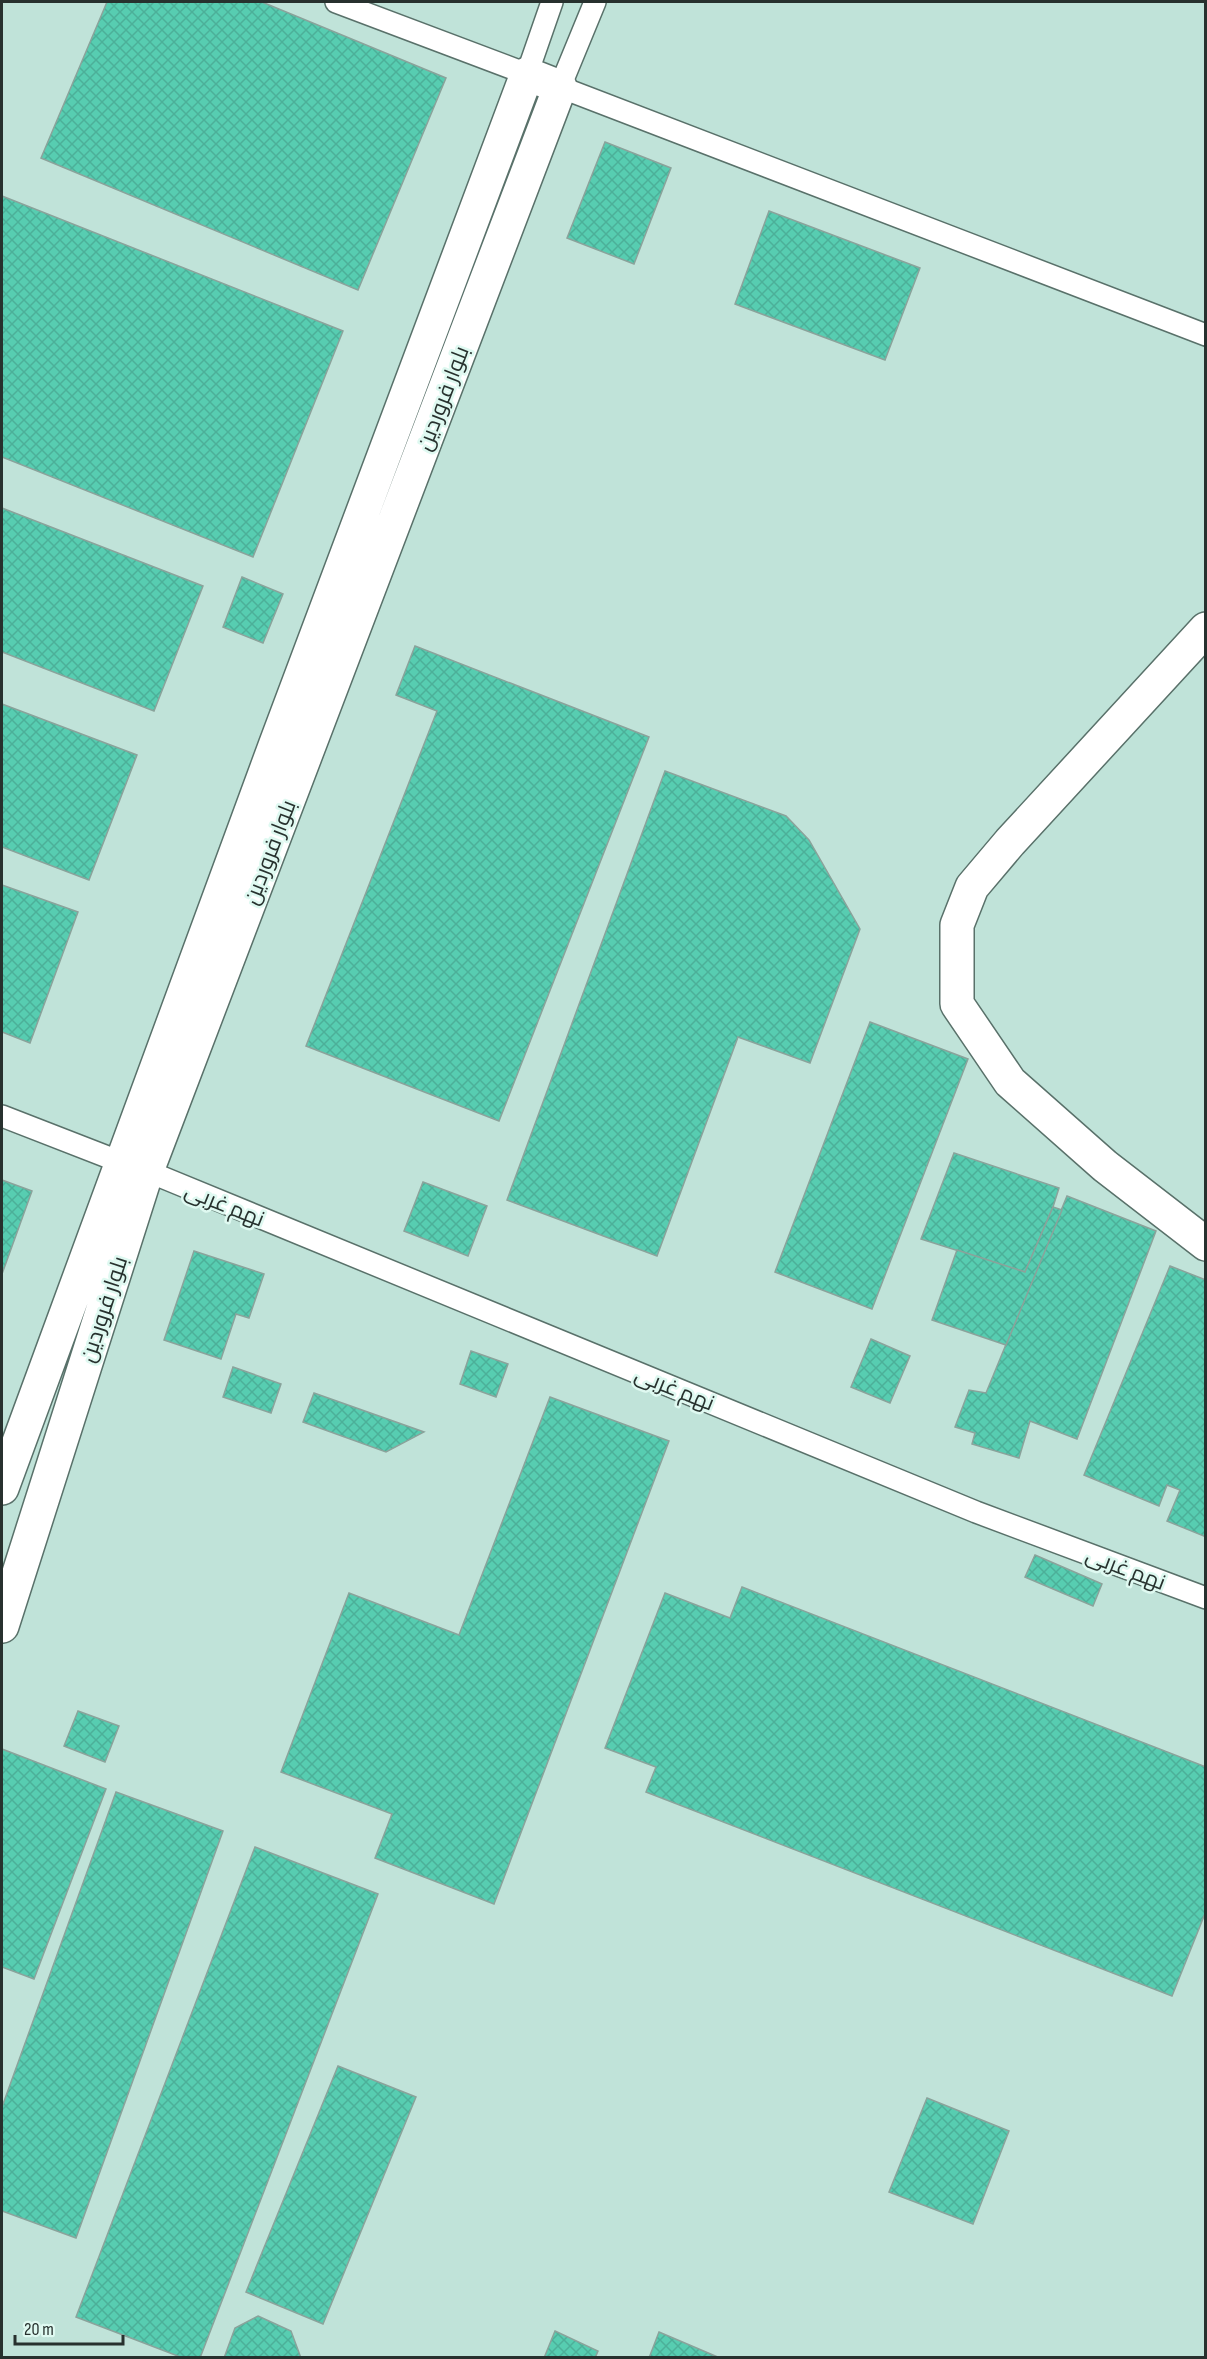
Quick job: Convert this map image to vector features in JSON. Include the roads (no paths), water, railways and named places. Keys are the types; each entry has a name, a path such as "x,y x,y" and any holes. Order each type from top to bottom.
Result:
{"street":[{"path":"527,74 560,87"},
{"name":"بلوار فروردین","path":"2,1626 135,1167 275,746 527,74"},
{"name":"بلوار فروردین","path":"2,1488 135,1167 560,87"},
{"path":"1206,629 972,886 957,925 957,1004 1010,1082 1105,1166 1206,1244"}],"lane":[{"path":"336,2 527,74 552,2"},
{"path":"595,2 560,87 1206,335"},
{"name":"نهم غربی","path":"2,1116 135,1167 975,1512 1206,1598"}]}
